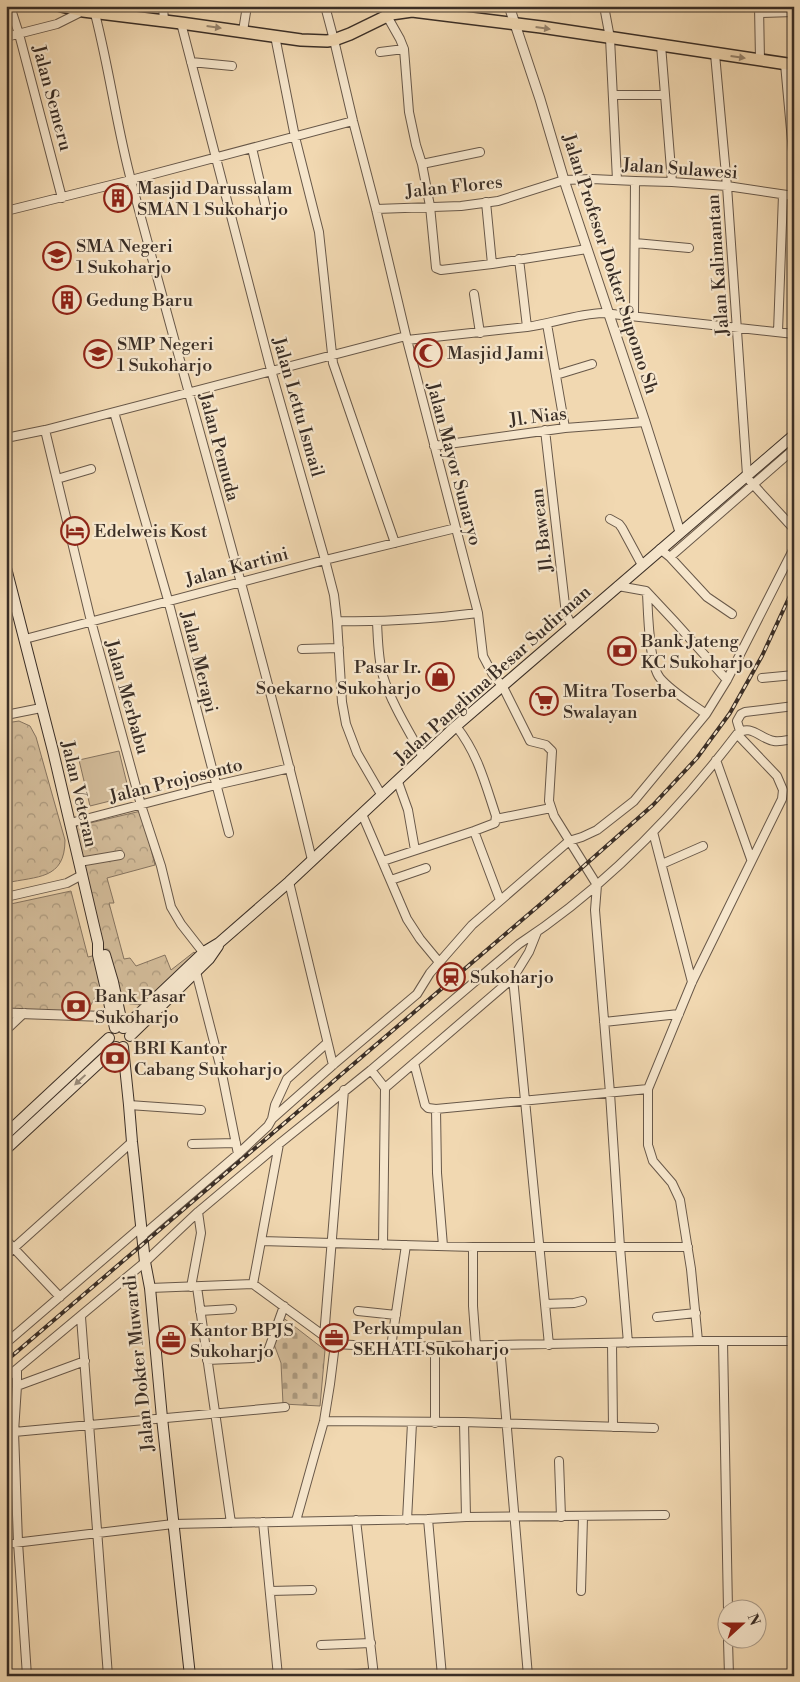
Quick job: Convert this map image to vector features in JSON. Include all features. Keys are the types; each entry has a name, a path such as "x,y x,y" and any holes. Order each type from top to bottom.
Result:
{"main road":[{"path":"61,6 310,41 334,40 387,16 400,12 428,9 515,24 790,65"},
{"name":"Jalan Panglima Besar Sudirman","path":"121,1026 194,967 289,882 456,726 680,532 748,478 794,435"},
{"name":"Jalan Veteran","path":"6,568 70,824 98,943 98,955 121,1026"},
{"path":"6,1149 120,1047 129,1042 121,1026 110,1032 109,1038 112,1044 120,1047"},
{"path":"6,1134 109,1038"},
{"name":"Jalan Dokter Muwardi","path":"120,1047 130,1105 141,1232 150,1288 190,1676"}],"street":[{"name":"Jalan Semeru","path":"10,6 62,198"},
{"path":"163,6 164,21"},
{"path":"242,31 247,6"},
{"name":"Jalan Mayor Sunaryo","path":"325,6 406,338 478,613 484,656 492,672 503,687 530,741 546,745 552,751 551,808"},
{"name":"Jalan Profesor Dokter Supomo Sh","path":"509,6 540,99 564,180 579,250 608,313 680,532"},
{"path":"604,6 610,38 617,180"},
{"path":"6,38 57,24 90,10"},
{"name":"Jalan Pemuda","path":"90,10 131,180 241,582 312,860"},
{"path":"760,60 759,10 794,12"},
{"path":"387,16 404,49 406,93 430,206 435,265 437,269 492,264 579,250"},
{"name":"Jalan Lettu Ismail","path":"181,23 272,370 334,596 342,702 346,724 357,753 382,796"},
{"path":"275,36 295,136 321,240 335,372 395,543"},
{"path":"661,45 672,182"},
{"path":"380,52 404,49"},
{"name":"Jalan Kalimantan","path":"715,54 727,186 748,478"},
{"path":"191,62 232,66"},
{"path":"790,65 794,163"},
{"path":"613,95 664,95"},
{"path":"6,211 353,122"},
{"path":"252,148 265,204"},
{"path":"422,164 480,152"},
{"name":"Jalan Sulawesi","path":"564,180 592,178 635,182 672,182 727,186 794,196"},
{"name":"Jalan Flores","path":"376,209 460,206 498,202 564,180"},
{"path":"634,315 635,182"},
{"path":"778,332 783,195"},
{"path":"486,202 492,264"},
{"path":"635,243 689,248"},
{"path":"520,259 527,327"},
{"path":"474,294 480,333"},
{"path":"6,438 45,430 332,354 406,338 480,333 527,327 547,324 588,313 634,315 794,334"},
{"path":"547,324 565,428"},
{"path":"556,375 592,364"},
{"name":"Jalan Merapi","path":"114,412 168,600 229,833"},
{"name":"Jl. Nias","path":"434,446 545,430 645,422"},
{"name":"Jalan Merbabu","path":"45,430 91,621 171,907 180,924 206,956"},
{"name":"Jl. Bawean","path":"545,430 566,614 572,626"},
{"path":"670,558 748,478 794,449"},
{"path":"57,479 91,469"},
{"path":"748,478 794,529"},
{"path":"610,519 622,528 642,565"},
{"name":"Jalan Kartini","path":"25,639 168,600 456,528"},
{"path":"6,1343 60,1297 238,1154 272,1120 333,1065 417,994 430,973 472,925 568,841 597,830 634,801 706,714 727,680 794,548"},
{"path":"660,549 707,597 732,614"},
{"path":"618,586 644,592 675,622 727,680"},
{"path":"644,592 655,669 659,677 706,714"},
{"path":"337,621 377,622 431,619 478,613"},
{"path":"377,622 383,676 398,713 423,757"},
{"path":"302,649 339,648"},
{"path":"762,678 794,675"},
{"path":"698,1341 688,1247 680,1200 677,1191 657,1168 648,1145 648,1089 692,982 782,799 783,790 781,783 772,769 738,732 737,721 741,714 746,712 794,706"},
{"path":"6,715 42,708"},
{"path":"456,726 468,740 475,755 496,819"},
{"path":"6,1378 17,1371 145,1262 198,1212 279,1144 371,1070 519,944 597,885 653,832 738,732 754,731 772,741 794,739"},
{"path":"716,760 751,859"},
{"name":"Jalan Projosonto","path":"70,824 216,785 290,768"},
{"path":"398,782 408,810 415,850"},
{"path":"383,861 474,831 495,823 496,819 551,808 568,841 597,885 595,910 628,1343"},
{"path":"362,814 407,919 413,930 439,962"},
{"path":"474,831 500,900"},
{"path":"653,832 692,982"},
{"path":"662,864 703,846"},
{"path":"78,862 120,855"},
{"path":"391,880 426,868"},
{"path":"6,897 83,879"},
{"path":"289,882 333,1065"},
{"path":"385,1088 513,978 529,952 537,932"},
{"path":"519,944 527,945 529,952"},
{"path":"194,967 221,1069 238,1154"},
{"path":"513,978 549,1345"},
{"path":"6,1013 78,1015 121,1026"},
{"path":"6,1030 24,1013"},
{"path":"604,1022 678,1014"},
{"path":"272,1120 275,1105 287,1079 327,1043"},
{"path":"414,1063 425,1105 428,1108 436,1109 648,1089"},
{"path":"371,1070 385,1088 383,1245"},
{"path":"324,1337 344,1090"},
{"path":"130,1105 201,1110"},
{"path":"436,1109 437,1173 443,1246"},
{"path":"6,1255 132,1142"},
{"path":"192,1144 236,1143"},
{"path":"252,1284 279,1144"},
{"path":"198,1212 200,1233 194,1287 200,1311 231,1523"},
{"path":"6,1240 60,1297"},
{"path":"261,1241 473,1247 688,1247"},
{"path":"391,1347 406,1245"},
{"path":"473,1247 473,1306 476,1346"},
{"path":"150,1288 252,1284 335,1344 435,1347 698,1341 794,1341"},
{"path":"545,1304 582,1301"},
{"path":"207,1360 253,1358 268,1351 284,1306"},
{"path":"200,1311 232,1309"},
{"path":"358,1311 396,1315"},
{"path":"657,1317 696,1313"},
{"path":"82,1316 108,1676"},
{"path":"723,1341 728,1600"},
{"path":"612,1343 614,1427"},
{"path":"296,1522 324,1421 335,1344"},
{"path":"500,1346 528,1676"},
{"path":"435,1347 435,1423"},
{"path":"18,1386 85,1361"},
{"path":"17,1371 18,1386 14,1432 18,1542 27,1676"},
{"path":"6,1436 14,1432 285,1407"},
{"path":"324,1421 464,1422 654,1428"},
{"path":"407,1520 412,1422"},
{"path":"464,1422 466,1517"},
{"path":"559,1461 561,1517"},
{"path":"6,1544 173,1524 407,1520 466,1517 665,1515"},
{"path":"582,1591 583,1517"},
{"path":"428,1519 442,1676"},
{"path":"327,1676 374,1674 356,1520"},
{"path":"263,1522 278,1676"},
{"path":"270,1591 312,1590"},
{"path":"321,1645 371,1643"},
{"path":"728,1650 729,1676"}],"green space":[{"path":"19,721 30,726 36,737 65,840 64,853 60,863 47,874 6,883 6,723"},
{"path":"119,751 130,796 90,806 79,760"},
{"path":"141,811 155,865 107,878 114,903 109,903 124,959 130,958 136,966 165,955 171,970 194,952 200,959 143,1005 130,1004 110,993 73,827"},
{"path":"71,891 88,957 96,955 103,987 97,989 98,992 87,1012 6,1012 6,905"},
{"path":"277,1313 325,1350 320,1406 283,1404 281,1363 271,1336"}],"railway":[{"path":"6,1361 543,902 653,805 697,758 730,713 762,656 794,587"}],"place":[{"name":"Masjid Darussalam SMAN 1 Sukoharjo","path":"118,198"},
{"name":"SMA Negeri 1 Sukoharjo","path":"57,256"},
{"name":"Gedung Baru","path":"67,300"},
{"name":"Masjid Jami","path":"428,353"},
{"name":"SMP Negeri 1 Sukoharjo","path":"98,354"},
{"name":"Edelweis Kost","path":"75,531"},
{"name":"Bank Jateng KC Sukoharjo","path":"622,651"},
{"name":"Pasar Ir. Soekarno Sukoharjo","path":"440,677"},
{"name":"Mitra Toserba Swalayan","path":"544,701"},
{"name":"Sukoharjo","path":"451,977"},
{"name":"Bank Pasar Sukoharjo","path":"76,1006"},
{"name":"BRI Kantor Cabang Sukoharjo","path":"115,1058"},
{"name":"Perkumpulan SEHATI Sukoharjo","path":"334,1338"},
{"name":"Kantor BPJS Sukoharjo","path":"171,1340"}]}
